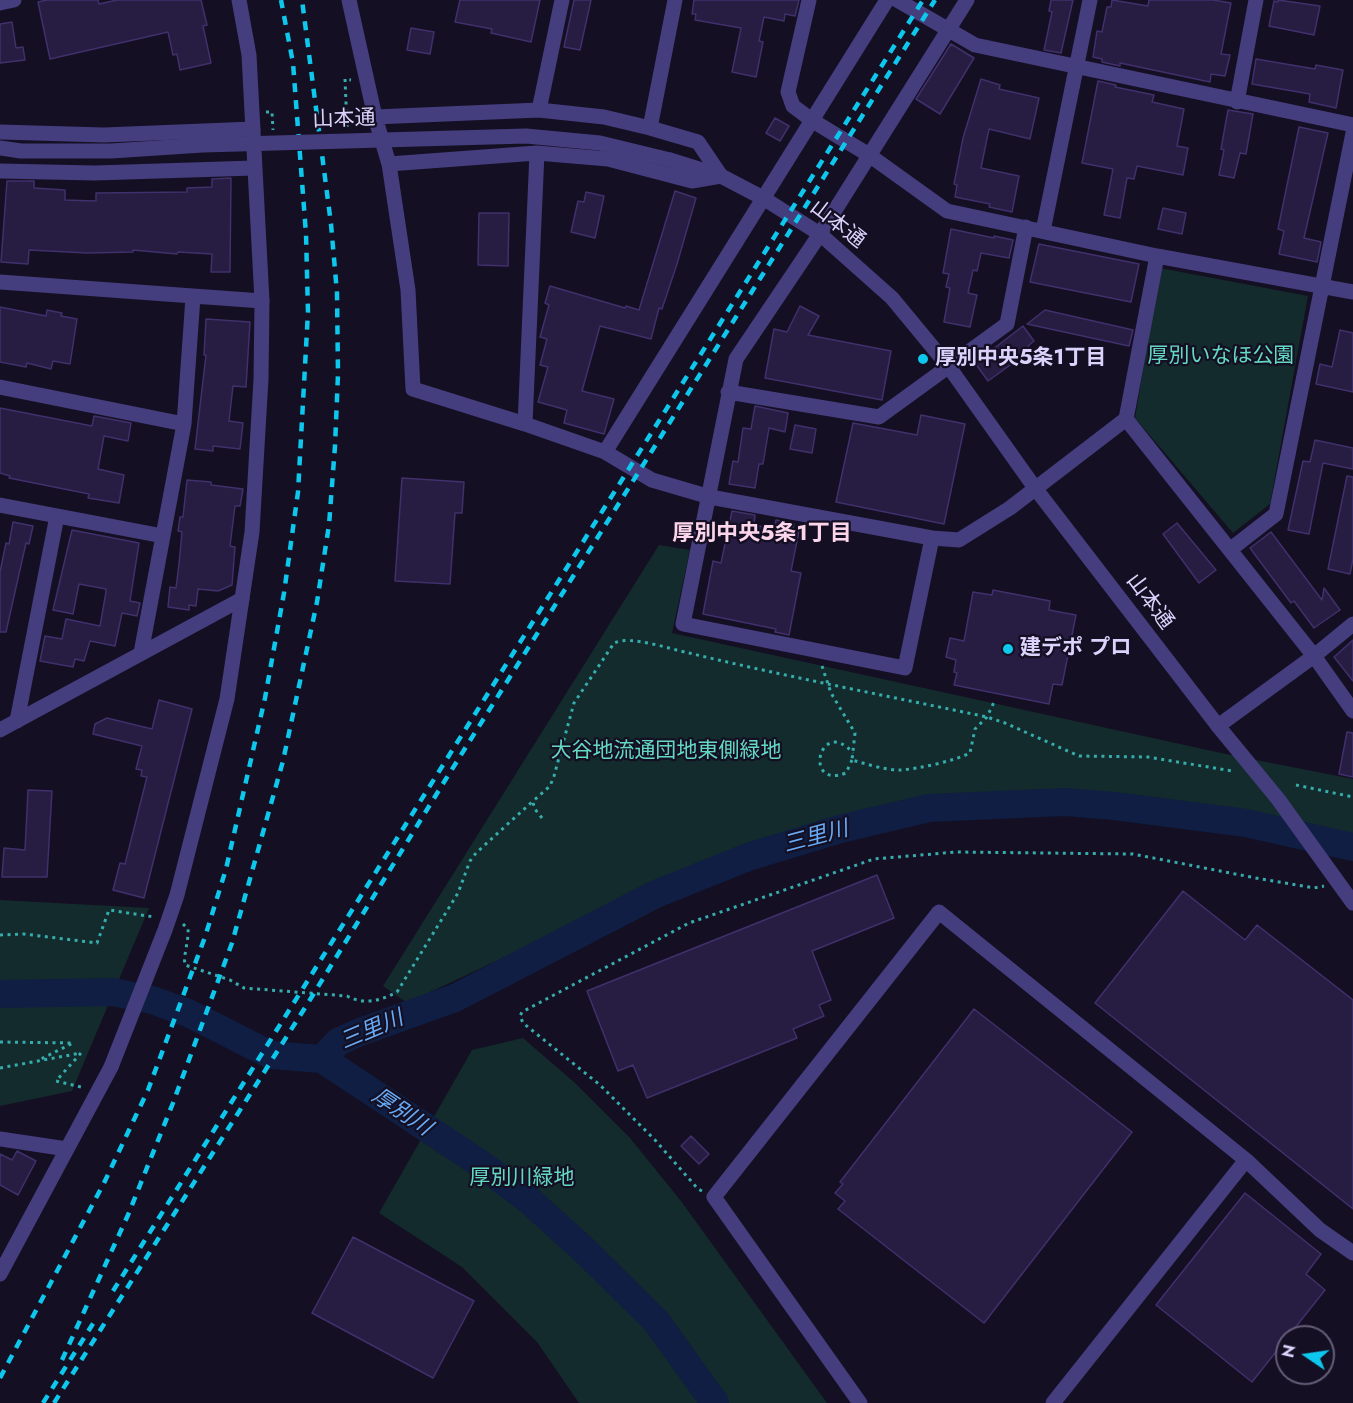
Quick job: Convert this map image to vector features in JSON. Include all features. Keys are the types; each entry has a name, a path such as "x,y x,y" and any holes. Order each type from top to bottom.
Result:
{"street":[{"path":"0,3 14,0"},
{"path":"0,1274 111,1067 177,895 227,699 252,532 258,456 262,301 249,55 239,0"},
{"path":"349,0 388,164 408,290 413,389 605,452 652,480 710,496 932,538 959,540 1010,508 1126,419 1157,256"},
{"path":"539,110 562,0"},
{"path":"650,128 675,0"},
{"path":"809,0 788,92 793,106 870,156 947,211 1157,256 1353,292"},
{"path":"605,452 887,0"},
{"path":"897,0 975,45 1353,126"},
{"path":"932,538 905,668 683,624 736,359 820,234 967,0"},
{"path":"1043,231 1090,0"},
{"path":"1237,102 1256,0"},
{"path":"375,117 539,110 604,117 698,142 721,176 692,181 608,159 537,153 388,164"},
{"path":"0,132 104,135 253,129"},
{"path":"1231,549 1276,514 1353,133"},
{"name":"山本通","path":"0,148 21,151 111,151 215,145 526,136 600,143 670,160 721,176 763,198 820,234 891,298 949,367 1035,488 1218,726 1278,800 1353,903"},
{"path":"525,424 537,153"},
{"path":"0,171 95,173 254,168"},
{"path":"728,392 879,417 1007,324 1026,227"},
{"path":"0,282 262,301"},
{"path":"141,653 184,423 193,297"},
{"path":"0,387 184,423"},
{"path":"1126,419 1231,549 1314,656 1353,711"},
{"path":"0,505 163,536"},
{"path":"16,721 57,516"},
{"path":"0,730 242,599"},
{"path":"1218,726 1314,656 1353,624"},
{"path":"860,1403 714,1197 939,912 1246,1160 1320,1230 1353,1253"},
{"path":"0,1139 67,1149"},
{"path":"1053,1403 1246,1160"}],"path":[{"path":"347,135 345,79 352,80"},
{"path":"0,935 24,933 97,943 109,910 167,925 181,923 188,929 189,941 184,960 185,965 230,980 244,988 347,996 367,1002 388,997 397,992 458,893 470,861 550,786 574,702 614,643 621,640 664,647 780,675 987,717 1079,756 1148,758 1232,771"},
{"path":"816,651 831,693 855,733 853,753 852,760 846,773 839,776 830,775 824,772 819,765 822,749 827,744 846,746 853,753"},
{"path":"852,760 899,770 959,759 970,753 975,729 987,717 995,700"},
{"path":"1296,785 1353,797"},
{"path":"533,801 534,808 542,818"},
{"path":"714,1197 698,1189 655,1140 600,1085 523,1023 520,1016 522,1012 690,923 874,859 956,852 1133,855 1314,888 1337,882"},
{"path":"0,1042 73,1043 35,1062"},
{"path":"0,1068 81,1053 56,1081 98,1091"}],"green space":[{"name":"厚別いなほ公園","path":"1160,268 1308,296 1270,504 1233,533 1135,418"},
{"name":"大谷地流通団地東側緑地","path":"659,545 690,550 672,633 1226,754 1353,779 1353,835 1050,793 932,797 822,820 717,857 407,1003 383,986"},
{"path":"0,900 149,908 72,1091 0,1106"},
{"name":"厚別川緑地","path":"523,1038 575,1083 630,1138 681,1201 827,1403 579,1403 537,1342 462,1267 379,1213 472,1050"}],"building":[{"path":"98,0 99,4 117,0 201,0 207,25 203,26 211,63 180,70 177,54 173,55 168,32 50,59 38,2"},
{"path":"460,0 540,0 531,42 491,33 492,29 455,22"},
{"path":"574,0 591,0 580,50 564,47"},
{"path":"694,0 799,0 795,16 785,14 784,21 764,17 759,41 763,42 756,77 732,72 741,28 695,20 696,14 692,14"},
{"path":"1051,0 1073,0 1061,53 1044,50 1052,12 1049,11"},
{"path":"1112,0 1148,6 1149,0 1213,0 1231,3 1221,54 1230,55 1225,76 1211,74 1210,82 1120,63 1120,66 1102,62 1102,59 1093,57 1097,31 1102,32 1107,7 1111,7"},
{"path":"1278,0 1320,6 1314,35 1269,26 1274,1 1278,2"},
{"path":"12,22 16,48 23,47 25,60 0,63 0,24"},
{"path":"411,28 434,32 430,54 407,50"},
{"path":"951,44 974,58 940,114 916,99"},
{"path":"1256,59 1315,69 1316,65 1343,70 1336,108 1309,102 1310,94 1252,84"},
{"path":"981,79 1000,85 999,89 1039,98 1030,139 989,129 981,168 1019,176 1012,212 989,207 990,204 955,197 957,185 954,184 963,138"},
{"path":"1098,81 1154,95 1152,102 1184,109 1177,146 1188,148 1183,175 1137,166 1134,179 1127,178 1120,218 1104,215 1113,169 1082,163"},
{"path":"1228,110 1253,114 1246,154 1240,153 1234,178 1219,175"},
{"path":"775,118 789,126 780,141 766,133"},
{"path":"1299,127 1328,133 1304,238 1321,242 1317,262 1279,254 1284,231 1278,229"},
{"path":"231,178 230,272 211,272 212,254 133,250 133,252 87,253 29,250 28,264 1,262 7,181 34,181 34,188 65,190 65,200 96,201 96,193 187,192 187,188 212,187 212,179"},
{"path":"675,191 696,198 677,264 662,309 659,308 651,339 600,326 582,391 614,399 604,434 564,423 567,410 538,402 548,367 540,365 547,339 540,337 549,305 545,303 550,286 639,310"},
{"path":"586,192 604,196 595,238 571,232 578,201 584,202"},
{"path":"1163,208 1186,213 1182,234 1158,229"},
{"path":"479,213 509,213 508,266 478,265"},
{"path":"951,229 1013,240 1009,258 981,253 977,271 973,270 968,293 977,295 970,327 944,322 950,288 946,287 949,274 943,273"},
{"path":"1039,244 1139,264 1131,302 1030,282"},
{"path":"800,306 819,316 808,335 891,351 882,400 765,378 774,329 787,332"},
{"path":"0,307 46,316 47,310 77,319 70,364 53,361 51,369 27,363 26,367 0,362"},
{"path":"1045,310 1133,330 1129,346 1027,324"},
{"path":"206,319 250,322 246,387 233,386 229,421 243,423 240,449 213,446 213,451 195,449 206,355 204,355"},
{"path":"1023,326 1034,341 1028,346 1031,350 988,381 975,363"},
{"path":"1340,330 1353,333 1353,392 1316,384 1320,364 1332,367"},
{"path":"755,406 788,413 785,432 769,428 763,464 759,464 755,488 729,484 733,461 738,462 743,428 751,429"},
{"path":"0,408 92,426 94,416 131,423 128,441 104,436 98,469 124,475 119,503 88,498 89,494 9,478 10,476 0,473"},
{"path":"921,415 965,424 944,524 836,502 853,423 917,435"},
{"path":"795,425 816,429 812,453 790,449"},
{"path":"1315,440 1353,448 1353,469 1323,463 1309,534 1288,530 1303,461 1310,462"},
{"path":"1347,476 1353,477 1353,559 1350,574 1328,569"},
{"path":"402,478 464,482 462,513 455,513 450,584 395,581"},
{"path":"187,480 211,482 211,485 243,489 240,506 235,506 230,546 235,547 232,585 218,591 198,589 196,606 189,605 189,610 168,607 170,587 176,588 182,532 178,531 180,517 183,517"},
{"path":"732,511 755,515 754,525 774,529 776,520 794,524 793,529 799,531 791,571 801,573 789,635 775,632 776,629 703,614 713,561 721,563"},
{"path":"13,522 33,526 29,544 26,543 6,632 0,632 0,572"},
{"path":"1177,523 1216,570 1199,583 1163,534"},
{"path":"72,530 139,543 130,601 140,603 137,616 122,613 115,646 90,641 84,661 75,659 73,667 40,661 45,636 62,639 66,619 100,626 106,589 79,584 73,614 53,610"},
{"path":"1271,532 1322,600 1324,588 1340,610 1314,628 1294,601 1291,603 1250,548"},
{"name":"建デポ プロ","path":"993,590 1050,601 1049,610 1076,615 1062,685 1053,684 1049,704 954,685 957,673 954,672 956,660 946,657 950,638 964,641 973,592 992,595"},
{"path":"1353,640 1353,681 1334,657"},
{"path":"159,700 192,709 144,898 113,890 120,863 125,864 147,777 141,776 142,770 136,769 142,746 93,734 95,724 107,718 152,729"},
{"path":"1347,732 1353,733 1353,777 1339,774"},
{"path":"28,790 52,791 47,877 2,877 4,848 25,850"},
{"path":"877,875 894,918 812,951 831,1000 819,1005 824,1016 793,1029 797,1038 647,1098 633,1065 618,1071 587,991"},
{"path":"1183,891 1245,940 1257,925 1353,1000 1353,1209 1095,1003"},
{"path":"974,1009 1132,1132 984,1323 838,1209 845,1201 835,1193 843,1184 840,1182"},
{"path":"691,1136 709,1154 699,1164 681,1146"},
{"path":"17,1151 36,1161 18,1195 0,1185 0,1154 12,1160"},
{"path":"1245,1193 1321,1254 1306,1274 1325,1290 1297,1325 1275,1325 1275,1353 1252,1382 1156,1305"},
{"path":"353,1237 474,1301 433,1378 312,1313"}],"waterway":[{"name":"三里川","path":"322,1059 338,1042 455,998 656,894 748,857 840,829 929,808 1065,802 1114,806 1246,823 1353,847"},
{"name":"厚別川","path":"0,994 113,992 152,1000 188,1013 271,1055 322,1059 481,1164 530,1201 582,1248 656,1321 715,1403"}],"railway":[{"path":"0,1378 104,1183 148,1090 205,937 226,869 265,698 284,593 298,492 308,312 306,234 293,63 281,0"},
{"path":"62,1360 128,1215 173,1103 232,943 283,761 317,602 329,525 335,446 338,374 337,293 331,224 302,0"},
{"path":"113,1291 923,0"},
{"path":"54,1403 308,1003 444,782 935,0"},
{"path":"43,1403 94,1322"}],"place":[{"name":"厚別中央5条1丁目","path":"923,359"},
{"name":"建デポ プロ","path":"1008,649"}],"district":[{"name":"厚別中央5条1丁目","path":"762,535"}]}
